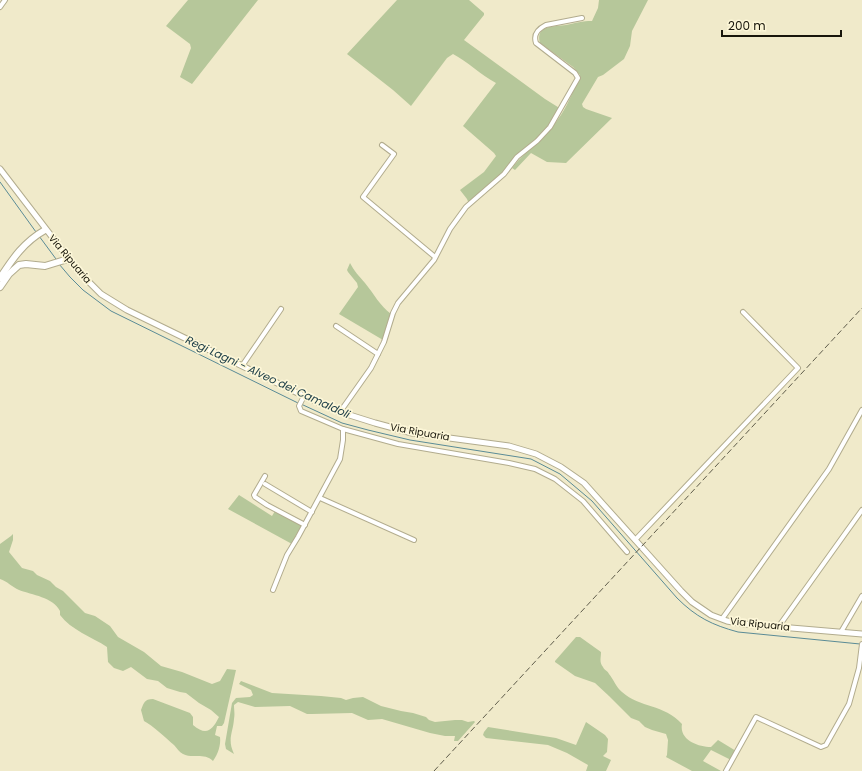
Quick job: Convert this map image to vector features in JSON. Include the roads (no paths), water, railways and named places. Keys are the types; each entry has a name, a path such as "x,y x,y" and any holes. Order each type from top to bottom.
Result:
{"main road":[{"path":"0,278 14,256 34,236 45,230"},
{"path":"0,287 8,274 19,265 26,264 46,266 66,260"}],"street":[{"path":"0,7 5,0"},
{"path":"340,412 371,368 384,342 393,313 398,303 435,258 450,229 466,208 504,174 517,156 536,141 550,127 578,78 575,73 536,43 534,38 536,32 546,25 582,18"},
{"path":"382,145 394,154 364,197 435,258"},
{"name":"Via Ripuaria","path":"0,168 66,260 84,279 112,301 303,398 340,412 375,424 412,433 509,446 536,454 561,467 584,484 692,602 705,611 722,619 744,624 862,634"},
{"path":"242,366 281,309"},
{"path":"635,540 798,368 743,312"},
{"path":"336,326 378,354"},
{"path":"303,398 299,408 303,412 343,429 398,444 509,463 535,469 555,479 583,501 627,552"},
{"path":"722,619 829,469 862,410"},
{"path":"273,590 287,555 320,498 340,458 344,440 343,429"},
{"path":"265,476 254,495 267,505 305,525"},
{"path":"265,484 312,512"},
{"path":"320,498 414,540"},
{"path":"779,626 862,510"},
{"path":"841,632 862,596"},
{"path":"726,771 756,718 821,747 826,745 849,704 859,668 862,644"}],"waterway":[{"name":"Regi Lagni - Alveo dei Camaldoli","path":"0,182 36,232"},
{"name":"Regi Lagni - Alveo dei Camaldoli","path":"39,236 56,259"},
{"name":"Regi Lagni - Alveo dei Camaldoli","path":"59,264 83,290 111,311 298,403"},
{"name":"Regi Lagni - Alveo dei Camaldoli","path":"301,404 342,423 368,430 410,440 531,459 560,474 592,501 677,598 705,620 738,632 860,644"}],"railway":[{"path":"434,771 862,308"}]}
